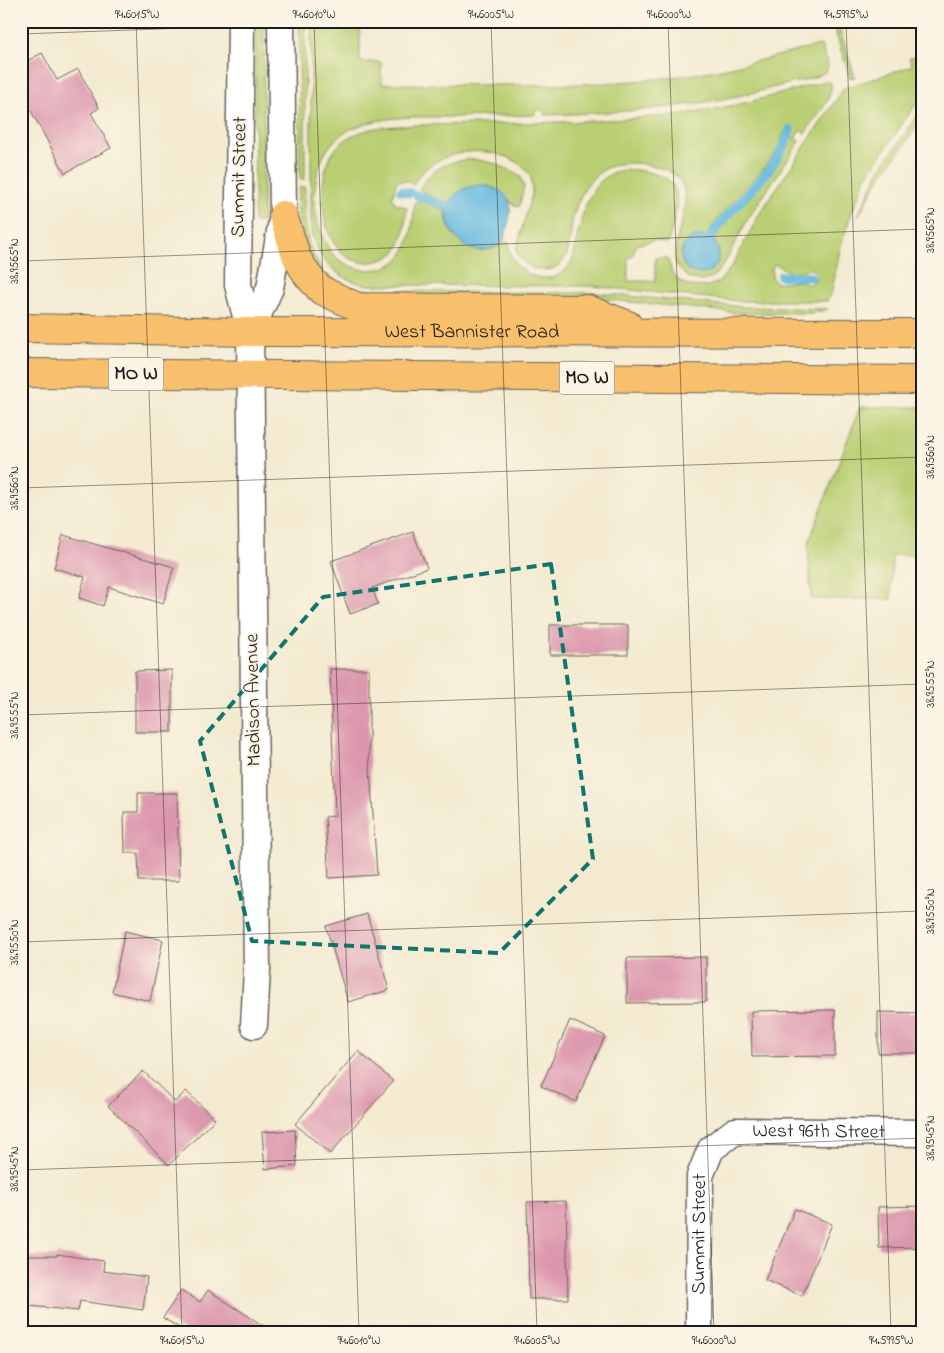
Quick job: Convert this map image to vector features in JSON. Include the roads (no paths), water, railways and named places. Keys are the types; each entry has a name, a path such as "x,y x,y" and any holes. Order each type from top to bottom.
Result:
{"main road":[{"path":"283,215 297,258 308,276 321,290 357,307 587,309 643,331"},
{"name":"West Bannister Road","path":"21,328 250,332 643,331 923,333"},
{"name":"MO W","path":"21,373 923,380"}],"street":[{"name":"Summit Street","path":"241,21 238,285 250,332 252,375"},
{"name":"Summit Street","path":"250,332 270,288 283,215 281,21"},
{"name":"Madison Avenue","path":"252,375 257,970 254,1025"},
{"name":"West 96th Street","path":"718,1144 735,1131 923,1133"},
{"name":"Summit Street","path":"699,1332 700,1176 711,1149 718,1144"}],"water":[{"path":"483,185 495,188 503,193 508,198 510,205 509,220 504,240 487,250 472,249 459,241 451,229 447,215 451,201 462,190"},
{"path":"700,236 713,242 719,255 713,268 700,274 687,268 681,255 687,242"}],"waterway":[{"path":"709,239 776,160 790,129"},
{"path":"401,191 410,193"},
{"path":"417,195 458,211"},
{"path":"781,276 811,277"}]}
